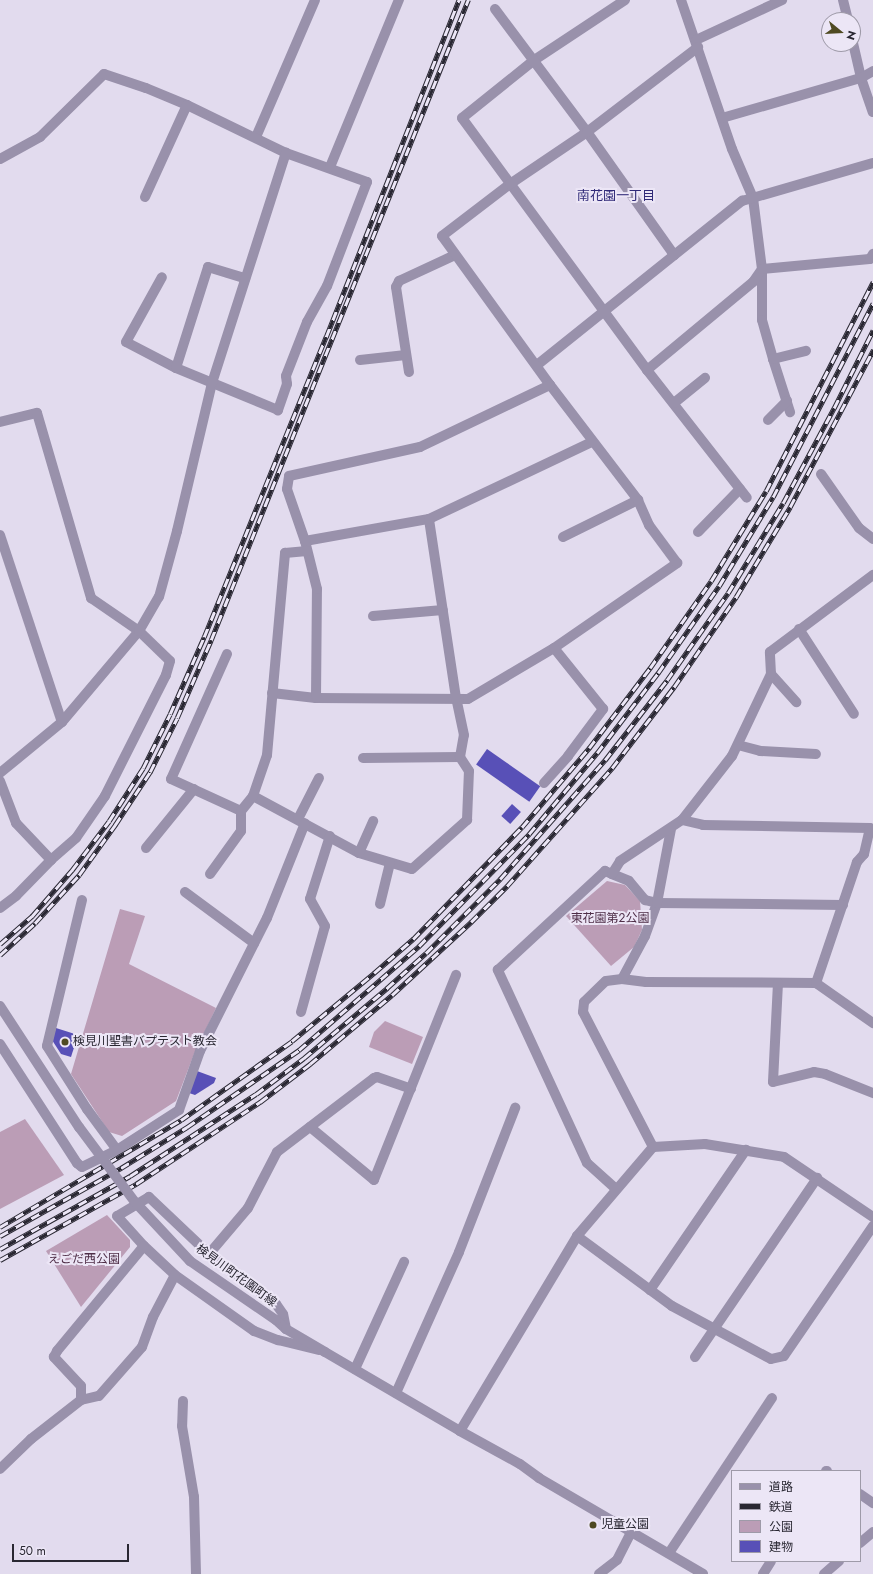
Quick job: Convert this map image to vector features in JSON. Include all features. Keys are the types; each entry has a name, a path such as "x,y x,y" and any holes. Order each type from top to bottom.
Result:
{"street":[{"path":"256,137 315,0"},
{"path":"330,168 399,0"},
{"path":"625,0 533,61 462,118 647,370 747,498"},
{"path":"681,0 732,149 753,198 762,269 762,320 790,412"},
{"path":"272,693 316,698 468,699 554,648 677,563 649,525 638,500 592,442 442,236 510,184 587,132 697,44 782,0"},
{"path":"843,0 846,12"},
{"path":"495,9 587,132 674,255"},
{"path":"855,52 861,78 873,112"},
{"path":"722,118 861,78 873,71"},
{"path":"0,159 40,138 104,74 146,88 187,105 256,137 286,153 367,182 326,286 307,322 286,376 287,384 278,410 176,368 126,342 162,277"},
{"path":"145,197 187,105"},
{"path":"0,774 62,722 138,631 159,597 177,531 212,383 286,153"},
{"path":"537,365 742,201 873,163"},
{"path":"762,269 870,259 873,254"},
{"path":"409,372 396,287 399,281 455,255"},
{"path":"176,368 208,267 245,278"},
{"path":"647,370 753,282 762,269"},
{"path":"773,359 806,351"},
{"path":"360,360 406,355"},
{"path":"674,403 705,378"},
{"path":"316,698 318,588 287,489 289,476 420,447 550,385"},
{"path":"768,420 787,401"},
{"path":"0,422 37,413 91,598 138,631 170,661 166,675 105,796 76,838 51,860 16,896 0,908"},
{"path":"210,874 241,831 241,811 253,796 267,755 285,553 306,546 429,519 592,442"},
{"path":"821,474 859,528 873,539"},
{"path":"698,532 740,489"},
{"path":"563,537 638,500"},
{"path":"253,796 330,836 359,853 412,869 467,820 469,771 460,757 464,735 456,698 429,519"},
{"path":"0,535 62,722"},
{"path":"612,874 620,861 682,820 728,762 771,674 770,652 873,575"},
{"path":"373,616 443,610"},
{"path":"799,630 854,714"},
{"path":"544,783 568,756 603,709 554,648"},
{"path":"227,654 171,779 241,811"},
{"path":"771,674 796,702"},
{"path":"738,744 760,751 816,754"},
{"path":"363,758 460,757"},
{"path":"0,1044 77,1163 82,1167 118,1150 179,1110 200,1051 267,918 319,778"},
{"path":"0,781 16,823 51,860"},
{"path":"146,848 194,789"},
{"path":"682,820 703,825 870,828 864,854 857,862 816,983"},
{"path":"359,853 373,821"},
{"path":"622,979 645,936 657,903 671,828"},
{"path":"301,1012 325,926 310,899 330,836"},
{"path":"380,904 390,863"},
{"path":"616,1189 587,1163 498,970 605,871 629,881 645,900 657,903 843,905"},
{"path":"185,892 254,943"},
{"path":"82,900 46,1046 87,1109 118,1150"},
{"path":"310,1127 374,1180 456,975"},
{"path":"653,1147 583,1012 584,1002 606,980 622,979 646,982 816,983 873,1023"},
{"path":"778,983 773,1082 814,1072 825,1074 873,1093"},
{"name":"検見川町花園町線","path":"0,1006 79,1127 135,1202 190,1261 276,1320 286,1329 460,1431 520,1464 539,1478 704,1574"},
{"path":"209,1254 248,1208 278,1152 374,1078 378,1077 411,1089"},
{"path":"396,1393 459,1252 515,1108"},
{"path":"460,1431 577,1236 653,1147 705,1144 784,1157 873,1217"},
{"path":"650,1290 746,1150"},
{"path":"695,1357 817,1178"},
{"path":"286,1329 283,1314 276,1304 209,1254 149,1197 116,1216 144,1246 175,1275 254,1331 278,1340 325,1352"},
{"path":"577,1236 672,1306 771,1359 784,1356 873,1226"},
{"path":"82,1400 82,1386 54,1357 57,1351 144,1246"},
{"path":"355,1369 404,1262"},
{"path":"0,1469 31,1440 82,1400 99,1396 142,1347 153,1317 175,1275"},
{"path":"669,1553 772,1398"},
{"path":"183,1401 182,1426 194,1497 196,1574"},
{"path":"861,1495 873,1502"},
{"path":"599,1574 617,1560 632,1531"},
{"path":"861,1542 873,1532"},
{"path":"763,1574 770,1562"},
{"path":"824,1574 838,1562"}],"green space":[{"name":"東花園第2公園","path":"607,881 625,885 640,901 642,930 634,947 611,966 566,916"},
{"path":"120,909 145,916 129,964 216,1008 194,1054 176,1101 122,1136 109,1132 71,1074"},
{"path":"385,1021 423,1037 412,1064 369,1047 374,1032"},
{"path":"25,1119 64,1175 0,1209 0,1132"},
{"name":"えごだ西公園","path":"107,1215 130,1240 130,1247 81,1307 46,1251"}],"building":[{"path":"487,749 540,786 529,802 476,765"},
{"path":"512,804 521,812 510,824 501,816"},
{"path":"56,1028 78,1035 71,1057 61,1054 52,1040"},
{"path":"197,1071 216,1078 214,1083 195,1095 189,1093"}],"railway":[{"path":"0,944 32,916 72,870 109,821 143,768 170,714 204,637 326,337 459,0"},
{"path":"0,955 35,923 79,875 115,825 150,772 177,718 211,640 468,0"},
{"path":"0,1227 181,1120 292,1041 413,939 522,827 589,748 650,668 711,581 766,491 873,282"},
{"path":"0,1236 121,1168 187,1127 299,1050 419,946 529,834 597,753 658,673 719,586 773,497 873,303"},
{"path":"0,1249 130,1176 256,1094 304,1058 387,988 426,953 500,879 605,760 667,680 728,593 783,503 834,408 873,330"},
{"path":"0,1260 136,1184 260,1102 310,1064 392,995 471,922 507,886 612,768 674,687 736,597 790,507 873,350"}],"place":[{"name":"検見川聖書バプテスト教会","path":"65,1042"},
{"name":"児童公園","path":"593,1525"}],"district":[{"name":"南花園一丁目","path":"616,196"}]}
